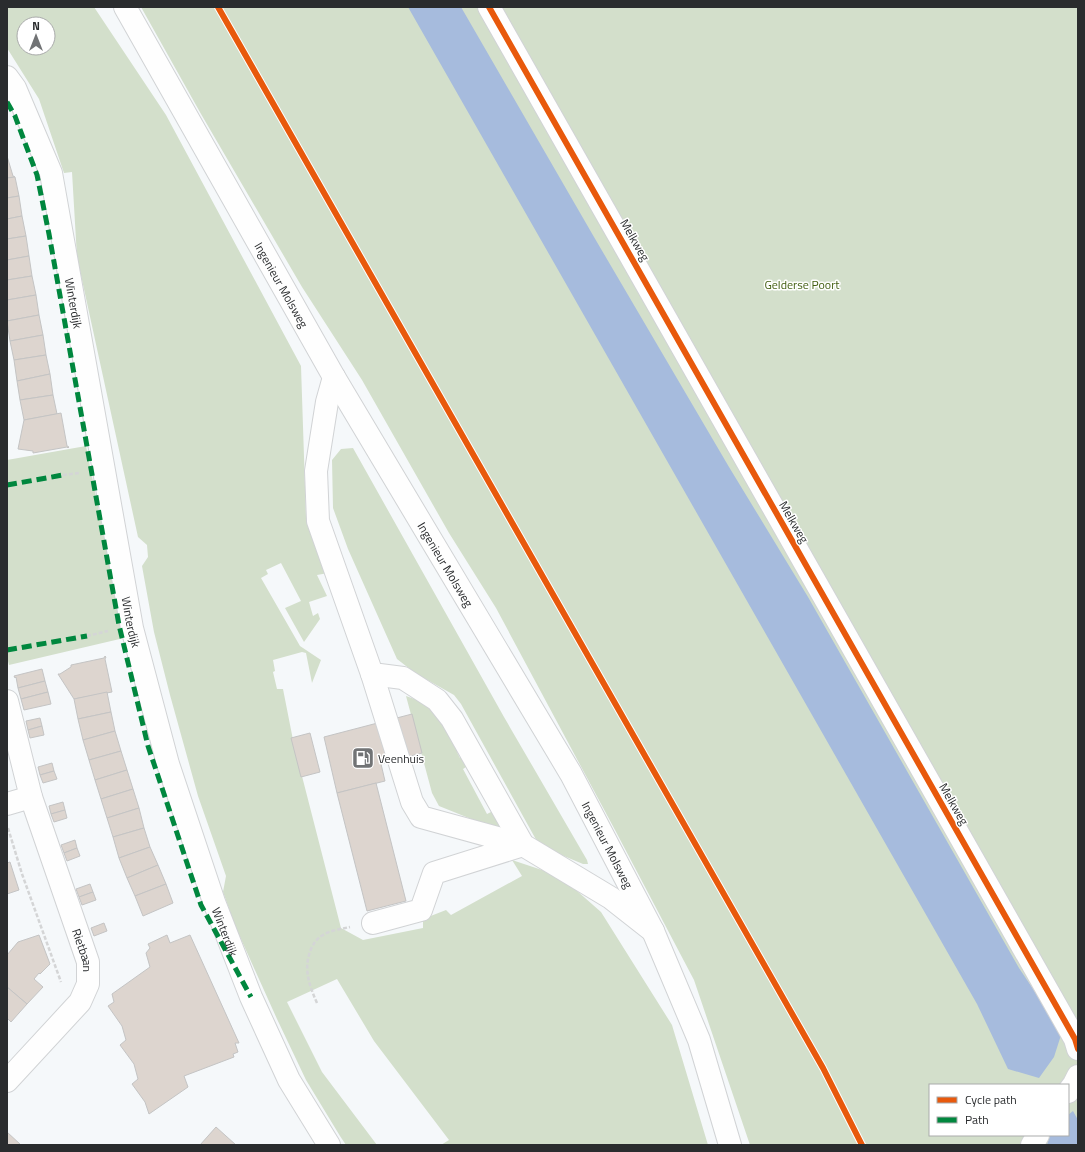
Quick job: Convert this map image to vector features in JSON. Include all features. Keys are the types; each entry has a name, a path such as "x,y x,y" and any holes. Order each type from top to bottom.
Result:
{"street":[{"name":"Ingenieur Molsweg","path":"125,7 334,377 571,774 653,931 699,1040 729,1143"},
{"name":"Melkweg","path":"489,7 1075,1039 1078,1049"},
{"name":"Winterdijk","path":"7,77 15,88 51,173 132,628 168,764 214,902 251,997 289,1080 329,1145"},
{"path":"334,377 326,402 316,471 318,521 372,674 412,802 421,817 522,845 612,898 653,931"},
{"path":"372,674 403,678 437,700 452,719 522,845"},
{"name":"Rietbaan","path":"7,701 31,797 88,962 88,984 80,1002 7,1081"},
{"path":"7,804 31,797"},
{"path":"373,923 421,910 434,873 522,845"},
{"path":"1069,1091 1078,1076"},
{"path":"1032,1145 1037,1136"}],"path":[{"path":"87,636 113,630"},
{"path":"7,826 22,874 62,986 80,1002"},
{"path":"317,1003 308,978 306,965 309,953 314,943 322,935 334,930 373,923"}],"green space":[{"path":"7,7 94,7 166,115 301,366 306,517 328,573 317,575 327,596 309,602 313,616 318,613 320,619 304,642 285,608 301,601 281,563 266,570 268,574 261,578 300,646 321,660 312,683 306,653 302,652 273,660 275,671 273,672 277,689 283,689 294,745 341,928 363,940 423,928 423,919 446,910 451,915 522,876 512,860 560,876 601,912 672,1025 708,1145 441,1145 449,1140 374,1041 337,979 287,1002 322,1072 377,1145 346,1145 340,1136 306,1080 236,928 223,892 226,876 198,796 154,632 142,566 148,557 147,545 138,537 77,257 72,172 64,173 39,99 7,48"},
{"name":"Gelderse Poort","path":"141,7 1078,7 1078,1145 750,1145 694,980 496,608 449,533 362,380 302,287 201,114"},
{"path":"86,446 124,638 9,665 7,657 7,460"},
{"path":"353,448 588,864 583,864 539,845 461,704 454,695 415,673 397,659 348,549 333,508 332,460 341,449"},
{"path":"406,696 423,702 434,709 460,747 457,752 460,758 464,758 469,765 463,769 487,814 493,811 506,833 439,806 432,793"}],"water":[{"path":"408,7 461,7 729,467 808,597 1019,968 1062,1032 1054,1057 1039,1078 1008,1069 977,1004"},
{"path":"1073,1111 1078,1120 1078,1145 1047,1145 1050,1136 1069,1136 1069,1114"}],"building":[{"path":"7,156 13,176 15,177 7,178"},
{"path":"15,177 19,196 7,198 7,178"},
{"path":"19,196 22,216 7,219 7,198"},
{"path":"22,216 26,236 7,239 7,219"},
{"path":"26,236 29,256 7,260 7,239"},
{"path":"29,256 32,276 7,280 7,260"},
{"path":"32,276 36,295 7,300 7,280"},
{"path":"36,295 39,315 7,321 7,300"},
{"path":"39,315 43,335 10,341 7,321"},
{"path":"43,335 46,355 14,360 10,341"},
{"path":"46,355 50,374 17,381 14,360"},
{"path":"50,374 53,395 20,400 17,381"},
{"path":"53,395 57,414 24,420 20,400"},
{"path":"61,413 68,448 33,453 33,451 18,449 24,420"},
{"path":"105,656 112,692 74,699 58,674 71,667 71,665 104,658"},
{"path":"42,669 45,681 18,688 16,677 15,678 14,676"},
{"path":"45,681 48,692 21,699 18,688"},
{"path":"48,692 51,704 24,710 21,699"},
{"path":"107,692 111,712 78,719 74,699"},
{"path":"111,712 115,731 83,740 78,719"},
{"path":"412,714 422,753 381,764 385,781 337,793 324,737"},
{"path":"40,718 42,726 28,730 26,721"},
{"path":"42,726 44,735 30,738 28,730"},
{"path":"115,731 121,751 89,760 83,740"},
{"path":"310,733 320,772 301,777 291,738"},
{"path":"121,751 127,770 95,780 89,760"},
{"path":"52,763 54,771 40,775 38,767"},
{"path":"127,770 133,789 101,799 95,780"},
{"path":"54,771 57,779 43,783 40,775"},
{"path":"376,783 406,901 367,911 337,793"},
{"path":"133,789 139,808 107,818 101,799"},
{"path":"63,802 65,810 51,814 49,806"},
{"path":"139,808 144,828 113,837 107,818"},
{"path":"65,810 67,818 54,822 51,814"},
{"path":"144,828 150,847 119,858 113,837"},
{"path":"75,840 77,848 64,853 61,845"},
{"path":"150,847 158,865 127,878 119,858"},
{"path":"77,848 80,856 67,861 64,853"},
{"path":"10,862 19,890 7,894 7,863"},
{"path":"158,865 166,884 135,896 127,878"},
{"path":"90,884 93,892 79,897 76,889"},
{"path":"166,884 173,903 143,916 135,896"},
{"path":"93,892 96,900 82,905 79,897"},
{"path":"104,923 107,931 94,936 91,928"},
{"path":"39,935 50,964 34,979 43,987 27,1004 7,987 7,955 18,942"},
{"path":"167,935 170,943 190,935 239,1043 235,1043 238,1052 233,1054 234,1057 184,1076 188,1087 149,1114 145,1102 132,1084 138,1079 134,1064 120,1045 126,1040 122,1026 108,1006 114,1002 112,994 150,967 146,953 150,948 148,944"},
{"path":"7,987 27,1004 11,1022 7,1018"},
{"path":"216,1127 236,1145 200,1145"},
{"path":"7,1132 21,1145 7,1145"}],"marked path":[{"path":"7,102 15,116 37,175 49,234 119,625 148,746 201,905 251,997"},
{"path":"7,485 63,475"},
{"path":"7,650 87,636"}],"cycle path":[{"path":"218,7 823,1068 862,1145"},
{"path":"489,7 1075,1039 1078,1049"}],"place":[{"name":"Veenhuis","path":"363,758"}]}
